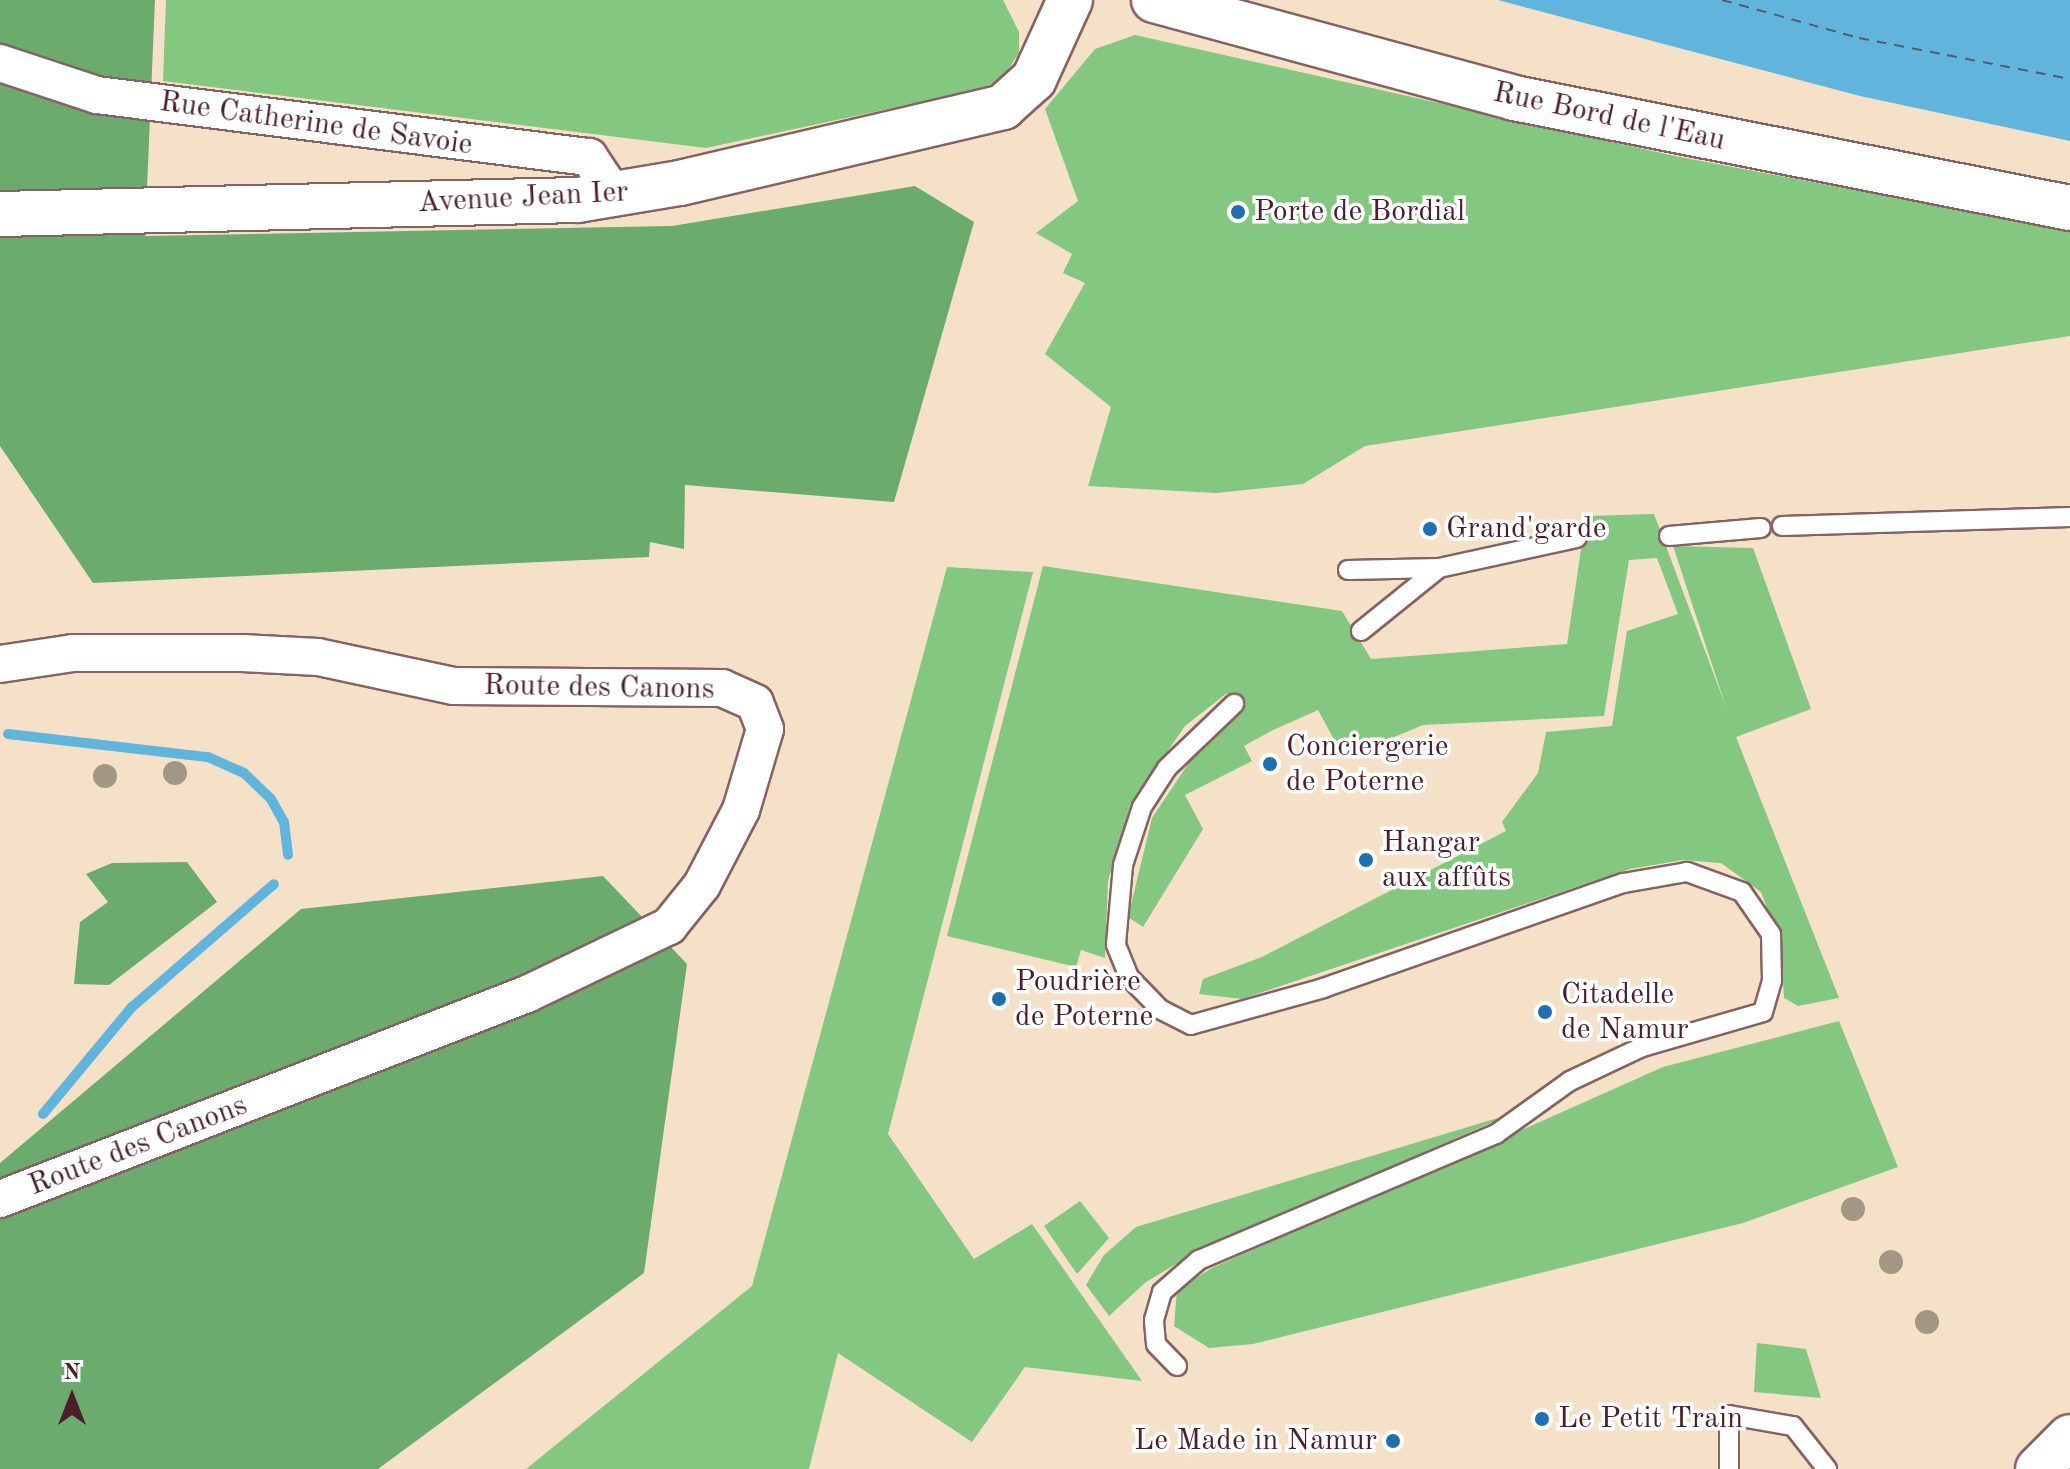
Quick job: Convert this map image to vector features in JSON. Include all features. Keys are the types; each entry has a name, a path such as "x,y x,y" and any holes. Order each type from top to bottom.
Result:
{"main road":[{"name":"Avenue Jean Ier","path":"0,214 615,196 1003,107 1034,79 1070,0"},
{"name":"Rue Bord de l'Eau","path":"1154,0 1502,96 2070,208"},
{"path":"2038,1469 2070,1437"}],"street":[{"name":"Rue Catherine de Savoie","path":"0,63 97,95 589,157 615,196"},
{"name":"Route des Canons","path":"0,664 73,653 318,657 453,686 722,688 755,703 765,729 756,775 702,885 669,926 527,994 0,1199"}],"lane":[{"path":"1782,526 2070,517"},
{"path":"1669,536 1761,528"},
{"path":"1348,570 1439,568 1577,538"},
{"path":"1361,631 1439,568"},
{"path":"1177,1366 1156,1344 1154,1320 1162,1292 1199,1260 1496,1134 1570,1081 1642,1047 1763,1012 1772,981 1771,934 1742,892 1687,872 1623,883 1324,988 1191,1025 1160,1009 1129,977 1116,944 1123,865 1161,777 1234,704"},
{"path":"1729,1469 1729,1415 1793,1426 1827,1469"}],"green space":[{"path":"0,0 155,0 145,236 672,226 915,186 974,222 894,502 685,485 684,549 650,542 649,557 93,583 0,446"},
{"path":"166,0 1003,0 1019,32 1019,53 1002,79 981,89 706,148 163,81"},
{"path":"1135,35 1675,156 2070,231 2070,336 1365,446 1303,484 1216,493 1088,486 1111,407 1045,354 1085,283 1063,273 1072,254 1036,233 1078,201 1045,109 1095,49"},
{"path":"1654,514 1726,707 1673,546 1753,548 1811,709 1736,737 1839,998 1798,1006 1784,998 1781,944 1761,892 1721,863 1683,860 1630,869 1242,999 1199,994 1203,979 1262,957 1506,831 1502,822 1538,773 1546,732 1612,726 1627,631 1678,614 1657,558 1629,560 1604,716 1423,725 1344,758 1318,710 1271,731 1244,746 1252,761 1185,795 1203,829 1143,927 1128,917 1152,818 1188,764 1239,715 1227,693 1185,726 1130,806 1108,881 1105,958 1081,950 1076,967 947,936 1043,566 1342,611 1371,659 1567,644 1586,516"},
{"path":"947,567 1033,572 888,1134 974,1259 1032,1224 1142,1381 1025,1367 972,1442 838,1353 809,1469 526,1469 752,1286"},
{"path":"187,862 217,902 109,985 74,984 80,922 108,902 86,874 112,863"},
{"path":"603,876 687,964 644,1273 378,1469 0,1469 0,1163 301,909"},
{"path":"1839,1021 1898,1167 1743,1223 1253,1344 1209,1348 1174,1326 1177,1290 1212,1268 1663,1067"},
{"path":"1511,1114 1196,1252 1146,1282 1109,1316 1086,1285 1104,1255 1136,1227"},
{"path":"1080,1201 1109,1238 1077,1274 1044,1226"},
{"path":"1757,1343 1806,1349 1821,1398 1754,1392"}],"water":[{"path":"1498,0 2070,0 2070,141 1860,96"}],"waterway":[{"path":"8,734 208,757 244,773 271,799 284,822 288,855"},
{"path":"43,1114 131,1008 274,884"}],"ferry route":[{"path":"1722,0 1859,38 2070,79"}],"place":[{"name":"Porte de Bordial","path":"1238,212"},
{"name":"Grand'garde","path":"1430,529"},
{"name":"Conciergerie de Poterne","path":"1270,764"},
{"name":"Hangar aux affûts","path":"1366,860"},
{"name":"Poudrière de Poterne","path":"999,999"},
{"name":"Citadelle de Namur","path":"1545,1012"},
{"name":"Le Petit Train","path":"1542,1419"},
{"name":"Le Made in Namur","path":"1393,1441"}]}
